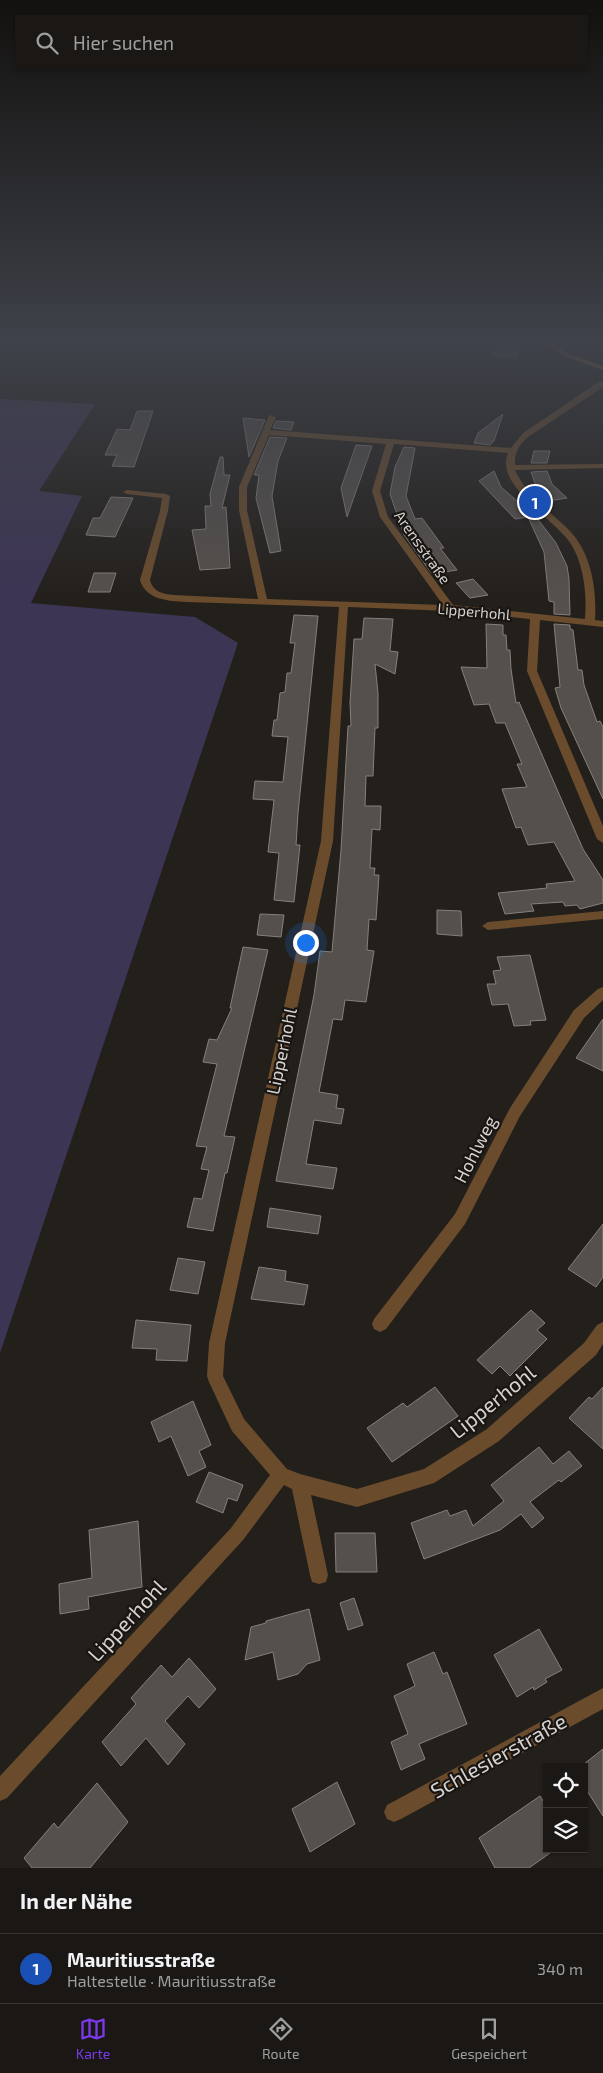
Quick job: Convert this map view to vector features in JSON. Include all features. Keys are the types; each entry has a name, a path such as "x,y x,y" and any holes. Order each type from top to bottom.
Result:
{"street":[{"path":"263,601 242,498 244,487 267,427"},
{"path":"538,427 524,436 513,451 510,468 519,486 567,531 580,551 592,608 590,622"},
{"path":"265,432 513,451"},
{"name":"Arensstraße","path":"391,441 376,491 384,517 450,608"},
{"path":"510,468 603,466"},
{"name":"Lipperhohl","path":"127,492 166,496 164,512 145,584 156,594 186,599 450,608 603,624"},
{"name":"Lipperhohl","path":"344,604 328,841 217,1343 215,1376 238,1424 280,1475 300,1483 357,1498 428,1477 493,1435 590,1349 603,1330"},
{"path":"535,616 532,671 603,838"},
{"path":"488,926 603,915"},
{"name":"Hohlweg","path":"380,1324 460,1219 514,1112 579,1014 603,992"},
{"name":"Lipperhohl","path":"0,1791 237,1534 280,1475"},
{"path":"300,1483 319,1575"},
{"name":"Schlesierstraße","path":"394,1812 603,1698"}],"shaded area":[{"path":"0,427 80,427 39,491 82,496 31,603 195,617 238,643 0,1353"}],"building":[{"path":"131,427 148,427 134,467 112,466 117,455 105,455 117,429 130,430"},
{"path":"244,427 262,427 249,457"},
{"path":"273,427 292,427 291,430"},
{"path":"486,427 499,427 494,441 490,445 474,443 478,433"},
{"path":"270,437 287,438 278,461 272,496 281,551 270,553 256,498 259,475 254,475"},
{"path":"356,445 372,446 347,517 341,488"},
{"path":"404,447 415,448 406,496 415,519 422,518 444,548 440,548 457,570 432,574 404,535 390,494 395,467"},
{"path":"534,451 550,451 547,463 531,463"},
{"path":"220,457 223,457 224,475 230,475 222,508 226,507 230,568 200,570 192,530 206,529 205,506 211,506 210,494"},
{"path":"494,471 501,487 533,513 556,543 567,566 570,615 554,614 554,602 549,601 544,552 528,517 515,519 479,481"},
{"path":"547,471 552,484 567,498 542,502 531,472"},
{"path":"111,497 133,498 115,537 86,535 93,518 100,518"},
{"path":"94,573 116,573 110,592 88,592"},
{"path":"473,579 488,595 470,598 456,583"},
{"path":"294,615 318,616 298,813 296,845 300,845 294,902 274,900 279,853 268,852 274,800 253,799 255,781 283,782 288,737 272,736 274,720 277,720 280,693 285,692 287,673 291,673 295,643 290,643"},
{"path":"364,618 393,619 390,651 398,652 395,674 375,664 378,693 378,728 375,728 373,776 366,776 365,806 381,806 380,830 372,829 370,868 375,868 374,875 379,875 376,920 369,919 367,950 374,951 366,1002 345,1000 342,1020 333,1019 319,1092 338,1095 336,1108 344,1109 341,1124 314,1120 306,1164 337,1168 333,1189 276,1181 314,995 320,951 332,952 341,850 348,726 351,726 350,703 354,639 362,639"},
{"path":"486,624 503,625 503,635 506,635 507,650 510,650 516,703 519,702 583,849 603,880 603,903 580,909 577,905 565,906 563,902 531,904 534,911 505,914 498,893 547,888 546,884 575,881 554,842 528,845 521,827 516,828 502,789 527,787 517,764 522,764 505,723 496,723 489,704 474,705 461,667 487,668"},
{"path":"554,624 570,625 570,629 573,630 578,670 582,670 584,685 597,722 600,721 603,727 603,799 561,708 555,688 560,687"},
{"path":"437,910 461,911 462,936 437,934"},
{"path":"260,914 284,915 281,937 257,935"},
{"path":"243,947 268,950 224,1136 235,1137 227,1173 225,1173 213,1231 187,1227 194,1198 202,1199 209,1170 201,1169 207,1147 196,1146 217,1064 203,1062 209,1039 217,1040 232,1008 230,1008"},
{"path":"530,955 546,1020 530,1021 531,1025 514,1026 508,1004 492,1005 487,984 496,984 493,971 501,970 497,957"},
{"path":"603,1019 603,1071 576,1058"},
{"path":"270,1208 321,1216 318,1234 267,1227"},
{"path":"603,1224 603,1277 596,1287 568,1269"},
{"path":"178,1258 205,1262 198,1294 170,1290"},
{"path":"259,1267 286,1271 285,1281 308,1285 304,1305 251,1299"},
{"path":"531,1310 545,1323 537,1330 547,1339 510,1376 500,1366 492,1374 477,1360"},
{"path":"136,1320 191,1325 187,1361 156,1360 157,1349 132,1348"},
{"path":"435,1387 458,1416 392,1462 367,1428 403,1403 407,1407"},
{"path":"603,1387 603,1449 569,1418 589,1397 592,1399"},
{"path":"193,1401 211,1445 199,1451 206,1467 188,1476 171,1436 159,1442 151,1422"},
{"path":"539,1447 553,1464 569,1451 582,1466 561,1482 559,1480 530,1502 544,1518 532,1528 521,1514 500,1530 424,1559 411,1523 447,1510 450,1516 466,1510 473,1526 504,1501 491,1485"},
{"path":"209,1472 243,1485 237,1501 228,1498 223,1513 196,1502"},
{"path":"138,1521 142,1587 88,1597 89,1609 60,1614 59,1584 92,1578 89,1530"},
{"path":"335,1533 375,1533 377,1572 336,1572"},
{"path":"354,1598 363,1625 348,1630 340,1603"},
{"path":"309,1609 320,1660 307,1664 298,1674 278,1680 273,1652 245,1660 251,1627"},
{"path":"539,1629 562,1670 545,1679 547,1682 534,1690 533,1687 517,1697 494,1655"},
{"path":"434,1652 443,1674 447,1672 467,1724 419,1744 425,1759 401,1770 391,1742 408,1734 394,1696 415,1686 407,1664"},
{"path":"189,1658 216,1689 199,1708 188,1696 165,1721 185,1744 168,1765 146,1738 121,1766 102,1742 136,1704 131,1698 161,1665 172,1677"},
{"path":"603,1749 603,1816 588,1792 588,1763 585,1763"},
{"path":"337,1782 355,1824 310,1852 292,1809"},
{"path":"97,1783 128,1822 90,1868 32,1868 24,1858 54,1823 58,1828"},
{"path":"540,1796 543,1801 543,1853 550,1853 529,1868 495,1868 479,1838"}],"place":[{"name":"Mauritiusstraße","path":"535,502"}]}
